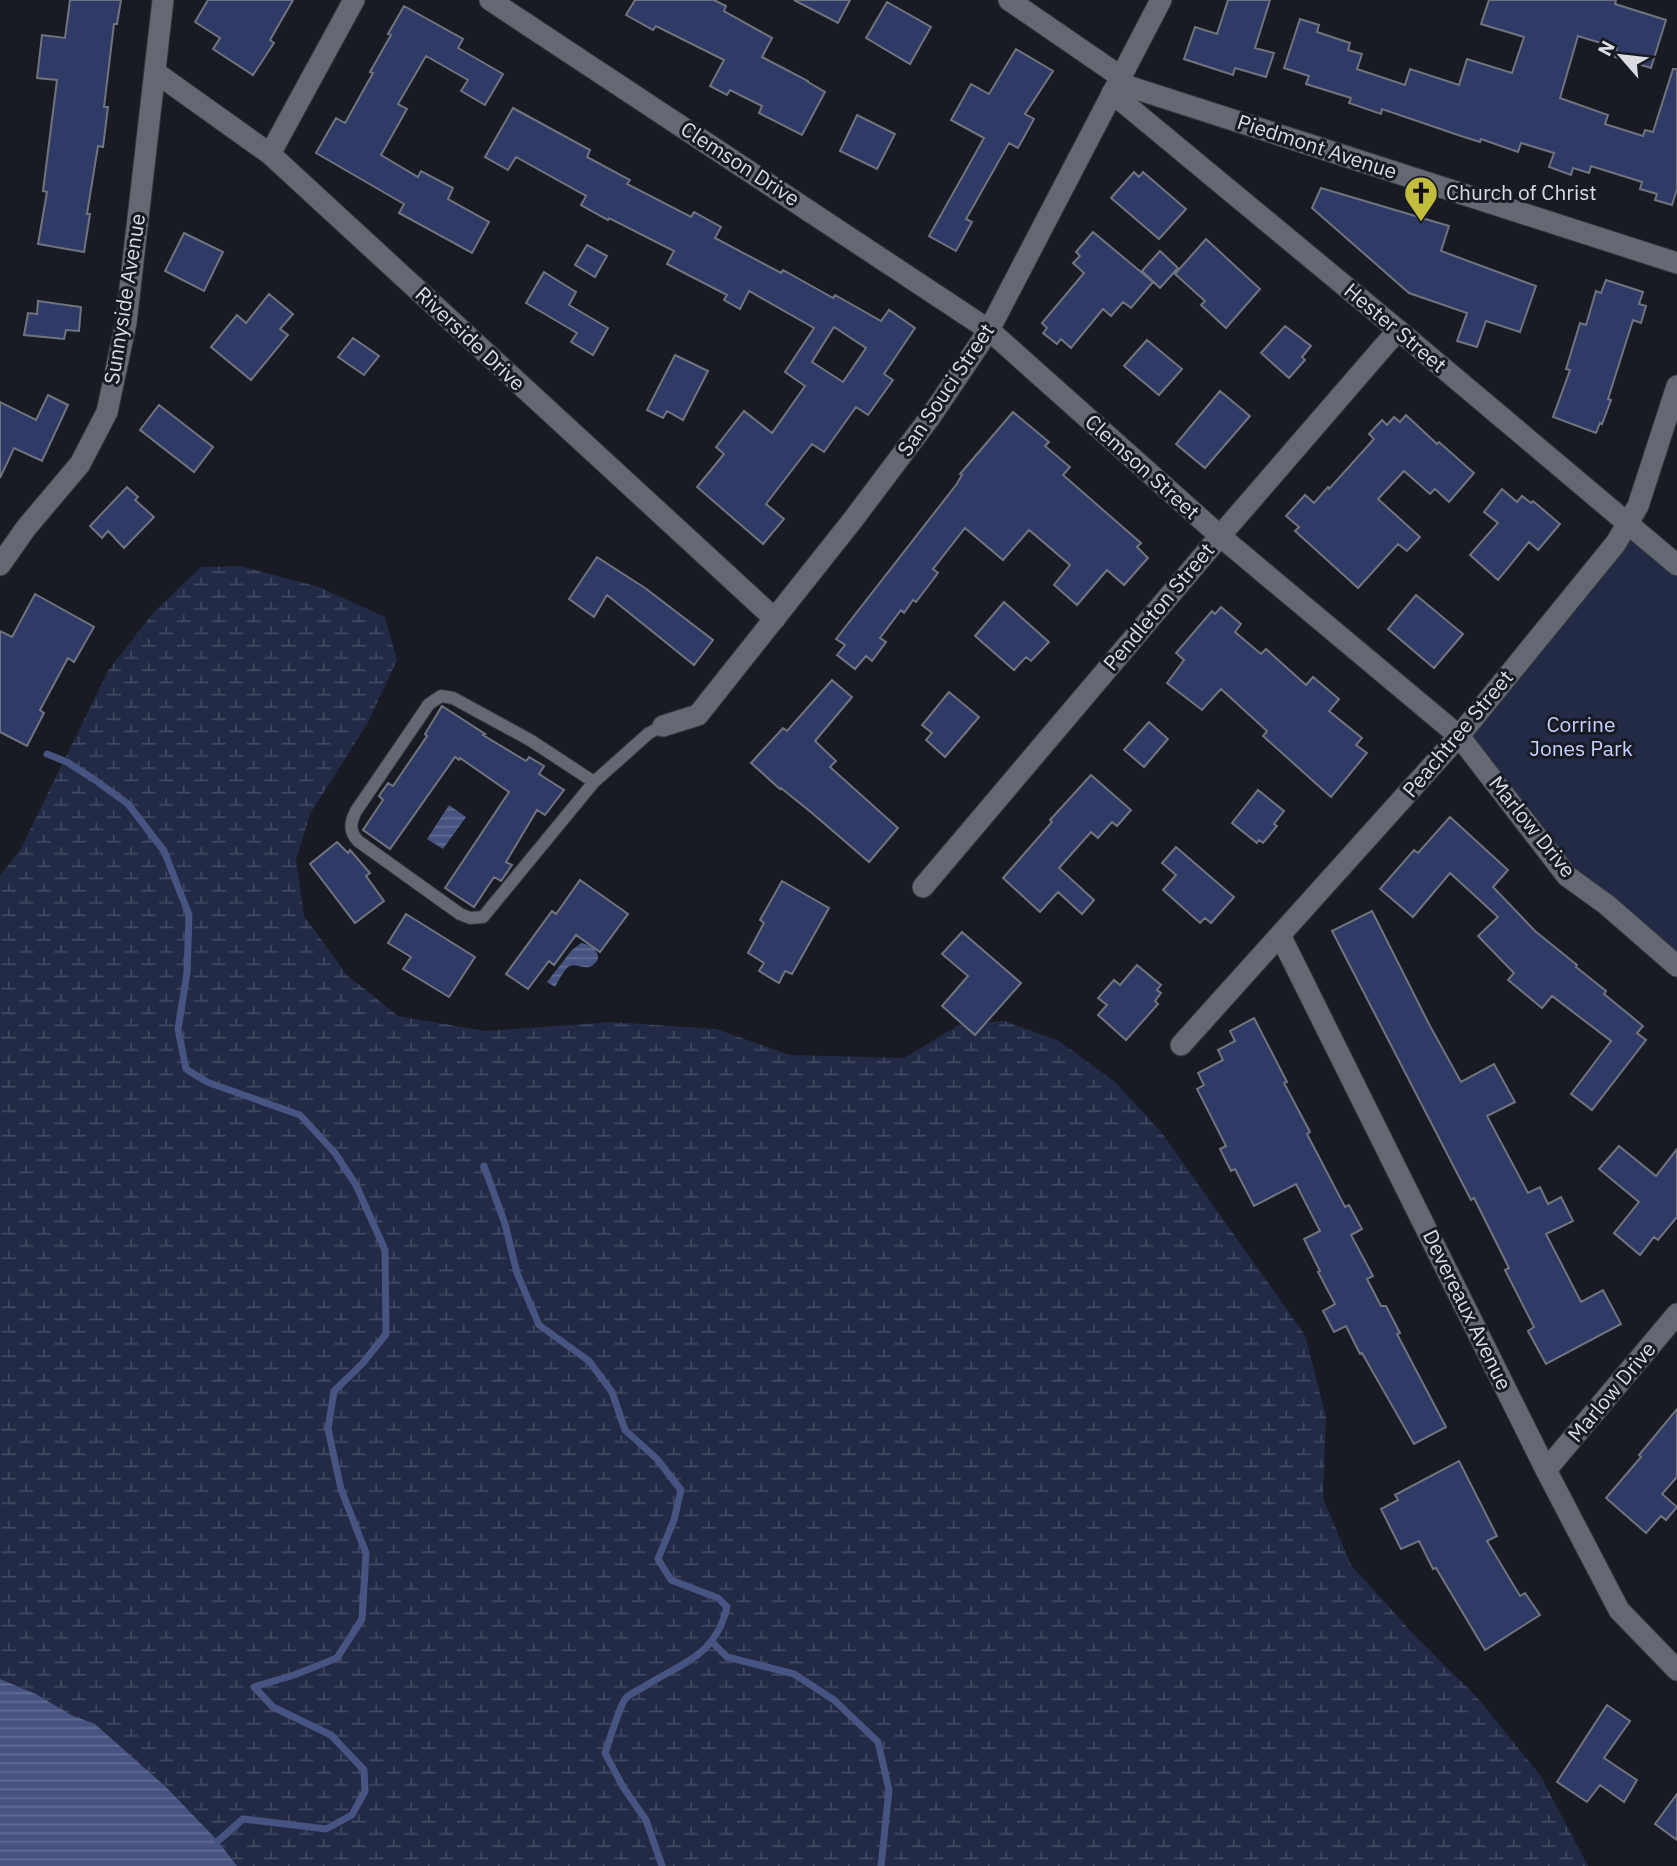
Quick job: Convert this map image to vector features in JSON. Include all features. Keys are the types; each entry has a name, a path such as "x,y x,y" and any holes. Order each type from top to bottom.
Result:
{"street":[{"name":"Sunnyside Avenue","path":"0,565 26,528 80,464 107,412 126,323 163,0"},
{"path":"270,154 354,0"},
{"name":"Clemson Drive","path":"491,0 989,330"},
{"name":"Hester Street","path":"1009,0 1117,84 1398,330 1677,565"},
{"name":"San Souci Street","path":"663,726 698,715 852,521 931,416 989,330 1161,0"},
{"name":"Riverside Drive","path":"155,72 270,154 775,619"},
{"name":"Piedmont Avenue","path":"1117,84 1677,263"},
{"name":"Clemson Street","path":"989,330 1220,536 1459,736"},
{"name":"Pendleton Street","path":"923,887 1398,330"},
{"name":"Peachtree Street","path":"1181,1045 1459,736 1616,543 1638,506 1677,386"},
{"name":"Marlow Drive","path":"1459,736 1567,876 1607,905 1677,966"},
{"name":"Devereaux Avenue","path":"1280,935 1546,1470 1619,1610 1677,1670"},
{"name":"Marlow Drive","path":"1546,1470 1677,1314"}],"lane":[{"path":"594,782 530,740 453,698 441,696 429,704 356,811 352,821 352,833 358,841 460,914 470,918 483,917 594,782 649,733 663,726"}],"green space":[{"name":"Corrine Jones Park","path":"1627,524 1677,566 1677,966 1567,876 1459,736"},
{"path":"240,566 319,587 385,617 397,660 367,724 310,814 296,860 304,916 347,975 398,1016 486,1031 612,1022 716,1029 790,1055 904,1058 959,1025 1004,1021 1059,1041 1115,1082 1162,1133 1305,1335 1326,1417 1323,1498 1351,1565 1418,1639 1476,1696 1540,1775 1588,1866 237,1866 218,1841 166,1787 95,1724 71,1716 36,1694 0,1679 0,876 20,850 108,671 154,612 201,567"}],"shaded area":[{"path":"449,805 466,817 443,849 427,839"},
{"path":"581,943 596,951 597,961 590,967 570,966 563,972 555,987 547,982 571,951"},
{"path":"0,1679 36,1694 71,1715 95,1724 166,1787 218,1841 237,1866 0,1866"}],"building":[{"path":"70,0 121,0 117,24 114,24 104,107 108,107 103,147 98,146 84,252 38,244 47,192 43,191 57,80 37,78 42,35 65,38"},
{"path":"208,0 293,0 270,40 274,43 253,75 213,49 220,38 195,22"},
{"path":"635,0 714,0 726,6 724,11 772,38 762,57 825,92 802,135 759,113 762,106 730,90 727,95 710,86 724,60 656,26 653,30 626,15"},
{"path":"794,0 850,0 838,23"},
{"path":"1228,0 1270,0 1255,48 1274,53 1266,77 1235,68 1233,75 1184,59 1195,27 1217,34"},
{"path":"1489,0 1616,0 1615,4 1666,20 1651,68 1615,57 1617,48 1578,36 1560,98 1608,115 1605,124 1643,136 1645,130 1653,132 1673,69 1677,69 1677,189 1672,205 1655,200 1657,194 1640,189 1642,182 1591,166 1589,173 1573,168 1571,175 1549,167 1554,153 1521,143 1518,152 1382,109 1381,114 1349,103 1351,98 1306,84 1309,76 1284,68 1300,19 1319,25 1317,32 1350,43 1348,50 1362,54 1357,69 1405,85 1410,69 1459,85 1467,59 1512,73 1524,37 1481,24"},
{"path":"887,2 931,27 910,64 866,38"},
{"path":"404,6 463,39 458,48 503,74 485,105 461,91 468,80 426,56 398,104 407,109 381,155 418,177 421,171 453,188 448,199 489,222 472,253 399,213 404,204 316,153 336,118 345,123 373,73 370,72"},
{"path":"1016,49 1053,71 1025,114 1034,119 1018,148 1009,143 966,219 972,222 956,251 929,236 984,138 951,120 971,84 989,94"},
{"path":"513,108 590,150 587,157 630,180 627,184 691,217 694,212 721,227 715,238 781,273 783,270 833,298 835,295 881,321 889,310 915,328 884,374 893,380 868,415 856,407 824,452 812,444 766,504 784,519 763,544 697,487 724,454 716,447 744,411 772,433 805,386 785,372 814,328 749,291 740,309 724,300 727,295 667,264 674,251 581,205 586,196 516,157 508,170 485,157","holes":["834,327 866,348 843,382 812,362"]},
{"path":"857,115 895,134 877,169 840,151"},
{"path":"1134,172 1139,177 1143,172 1186,209 1159,239 1111,198"},
{"path":"1321,188 1449,226 1441,251 1536,286 1520,332 1486,321 1477,347 1457,341 1467,313 1409,293 1312,208"},
{"path":"1093,232 1153,282 1131,308 1123,302 1111,316 1103,309 1071,348 1061,339 1057,344 1043,333 1047,328 1042,323 1084,273 1073,263 1080,256 1076,252"},
{"path":"184,233 223,252 204,291 165,271"},
{"path":"1206,239 1260,289 1226,328 1201,305 1205,301 1175,274"},
{"path":"587,245 607,256 595,277 575,265"},
{"path":"1160,251 1178,268 1160,288 1142,271"},
{"path":"544,272 576,292 569,305 608,328 593,355 571,342 577,333 526,303"},
{"path":"1606,280 1643,292 1639,304 1646,306 1641,323 1633,320 1608,399 1611,400 1596,433 1553,417 1570,370 1566,369 1580,323 1586,325 1596,291 1601,293"},
{"path":"269,294 293,314 280,329 288,335 251,380 211,347 237,315 246,323"},
{"path":"38,301 81,307 79,331 66,330 64,339 24,335 28,313 37,314"},
{"path":"1285,326 1311,346 1302,357 1305,360 1289,378 1261,353"},
{"path":"353,338 379,356 364,375 338,357"},
{"path":"1147,340 1182,369 1159,395 1124,366"},
{"path":"675,355 708,371 683,420 667,411 663,418 647,410"},
{"path":"1220,391 1250,416 1205,468 1176,444"},
{"path":"48,395 68,405 42,461 14,448 0,478 0,402 36,420"},
{"path":"159,405 213,447 194,472 140,430"},
{"path":"1013,412 1049,442 1045,446 1070,467 1063,475 1141,543 1137,547 1148,558 1124,585 1107,570 1077,605 1054,585 1070,565 1029,530 1003,560 965,528 933,569 938,573 916,602 913,600 904,613 901,610 880,638 886,642 872,661 866,656 855,669 837,655 845,645 836,639 956,485 962,475 960,474"},
{"path":"1406,415 1474,473 1449,502 1435,489 1430,494 1404,471 1378,499 1420,537 1407,551 1398,544 1358,588 1295,531 1299,527 1286,516 1305,495 1314,503 1328,487 1329,489 1374,439 1369,434 1382,420 1387,425 1394,417 1400,422"},
{"path":"127,487 138,497 135,500 154,517 124,548 108,531 102,538 90,526"},
{"path":"1502,489 1517,502 1522,496 1531,503 1533,501 1560,524 1538,550 1529,542 1498,580 1470,555 1498,523 1484,512"},
{"path":"597,557 645,588 713,640 694,665 607,595 594,617 569,599"},
{"path":"35,594 94,627 74,662 68,658 40,710 44,713 27,746 0,732 0,631 12,637"},
{"path":"1416,595 1463,634 1434,668 1388,629"},
{"path":"1004,602 1049,642 1031,661 1026,657 1014,670 975,636"},
{"path":"1221,607 1241,624 1235,632 1261,654 1266,649 1306,685 1313,677 1339,699 1329,711 1362,738 1356,745 1367,753 1331,797 1263,736 1267,731 1221,689 1202,710 1167,683 1184,660 1176,653 1212,611 1215,614"},
{"path":"832,680 852,697 815,741 836,761 830,767 898,828 869,862 751,763 783,728 787,731"},
{"path":"949,692 979,717 945,757 926,740 932,733 922,725"},
{"path":"442,706 526,761 529,757 544,766 539,774 564,790 545,815 537,810 506,862 512,865 501,881 494,877 474,907 445,888 509,792 460,758 459,760 455,757 390,849 363,830 383,800 379,796 388,783 393,786 427,736 425,734"},
{"path":"1149,722 1168,739 1144,767 1124,750"},
{"path":"1091,775 1131,810 1117,826 1112,822 1098,838 1091,832 1059,868 1094,900 1082,914 1058,892 1040,912 1003,878"},
{"path":"1258,790 1284,811 1274,824 1277,826 1263,843 1259,840 1257,843 1232,823"},
{"path":"1450,817 1508,870 1493,887 1535,931 1577,965 1576,967 1606,991 1604,994 1643,1026 1637,1033 1646,1040 1592,1110 1571,1094 1611,1041 1552,996 1542,1008 1508,980 1514,973 1478,936 1498,917 1450,873 1413,917 1380,889 1414,850 1418,853"},
{"path":"337,842 348,853 350,850 370,873 366,876 384,901 355,923 310,864"},
{"path":"1176,847 1234,897 1211,923 1205,918 1200,923 1163,890 1176,875 1162,863"},
{"path":"580,880 628,914 600,952 576,935 554,965 549,961 528,989 506,974 552,911 556,914"},
{"path":"782,881 829,908 792,974 785,971 779,983 759,971 764,963 748,953 764,923 760,920"},
{"path":"1372,911 1461,1082 1494,1064 1515,1102 1487,1116 1528,1193 1540,1187 1548,1204 1561,1197 1573,1221 1546,1234 1581,1302 1603,1290 1621,1324 1546,1364 1528,1331 1534,1327 1505,1270 1509,1268 1332,931"},
{"path":"406,914 475,957 449,997 403,969 411,957 388,943"},
{"path":"962,932 1021,983 975,1035 942,1006 968,976 942,954"},
{"path":"1137,965 1161,985 1157,990 1161,993 1155,1001 1158,1004 1126,1040 1098,1015 1107,1005 1098,998 1114,980 1120,985"},
{"path":"1254,1018 1310,1132 1307,1134 1345,1207 1349,1205 1362,1229 1351,1235 1373,1276 1367,1279 1381,1306 1386,1306 1400,1333 1397,1334 1446,1427 1414,1444 1346,1326 1334,1332 1323,1311 1335,1304 1304,1239 1320,1231 1296,1184 1254,1206 1235,1169 1231,1171 1220,1149 1226,1146 1197,1089 1204,1085 1198,1073 1223,1060 1218,1050 1235,1041 1230,1031"},
{"path":"1619,1146 1656,1176 1677,1149 1677,1217 1658,1240 1654,1237 1640,1255 1614,1233 1639,1202 1599,1169"},
{"path":"1677,1409 1677,1477 1662,1494 1677,1507 1666,1520 1661,1516 1646,1533 1606,1498"},
{"path":"1459,1461 1497,1536 1487,1541 1520,1596 1525,1593 1540,1615 1485,1650 1436,1568 1433,1569 1419,1541 1401,1549 1381,1509 1398,1500 1395,1495"},
{"path":"1607,1705 1630,1721 1604,1758 1637,1780 1624,1802 1600,1785 1587,1802 1557,1782"},
{"path":"1677,1794 1677,1840 1655,1824"}],"waterway":[{"path":"47,754 67,762 128,804 164,851 189,915 187,973 178,1029 186,1069 207,1082 300,1115 335,1153 356,1185 385,1250 386,1334 362,1364 334,1391 328,1429 341,1489 366,1553 362,1619 337,1658 254,1687 273,1707 331,1735 364,1770 365,1791 352,1815 326,1829 243,1819 218,1841"},
{"path":"484,1166 505,1224 517,1273 539,1325 589,1361 612,1392 625,1430 657,1459 681,1490 674,1520 658,1559 671,1580 718,1598 727,1607 722,1624 706,1648 626,1698 605,1753 623,1787 646,1820 662,1866"},
{"path":"712,1642 727,1657 794,1674 834,1700 878,1742 889,1790 881,1866"}],"place":[{"name":"Church of Christ","path":"1421,223"}]}
